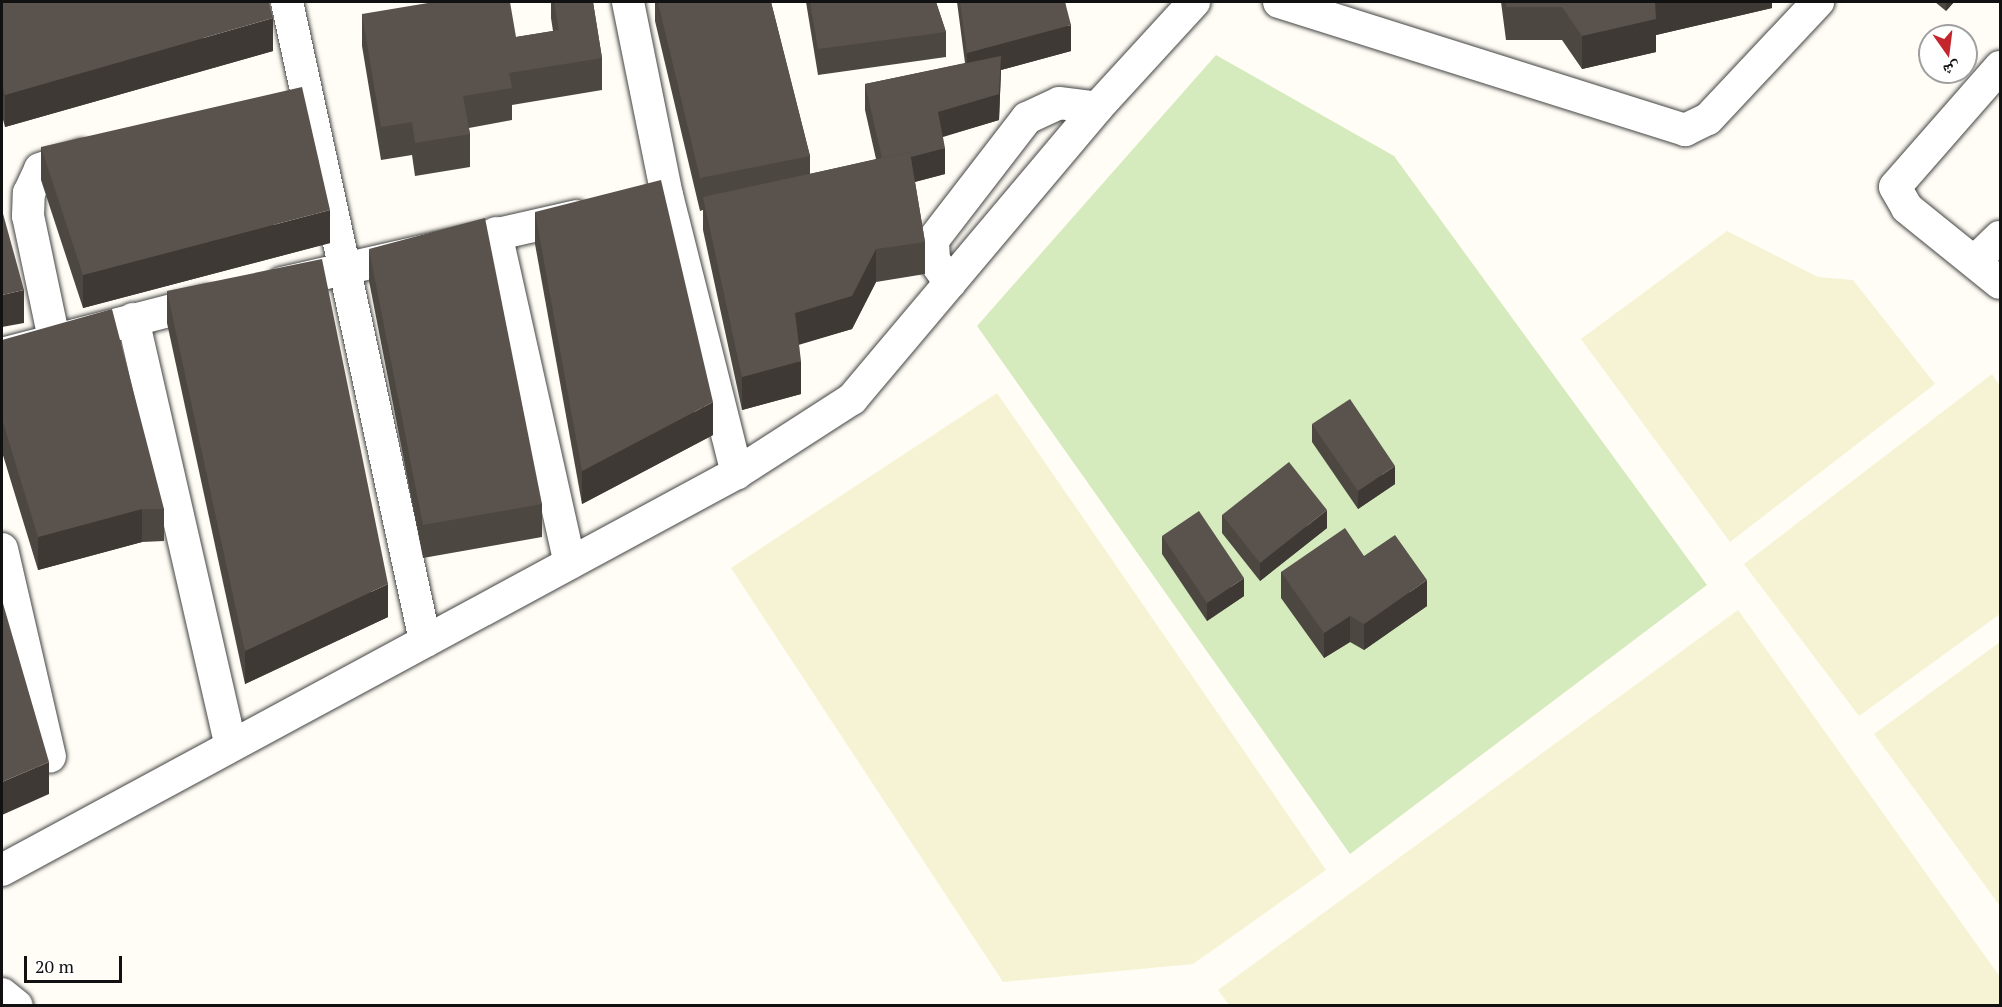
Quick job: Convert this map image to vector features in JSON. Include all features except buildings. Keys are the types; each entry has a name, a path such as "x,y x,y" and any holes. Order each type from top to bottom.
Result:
{"street":[{"path":"287,2 310,95 425,641"},
{"path":"632,2 667,195 736,473"},
{"path":"2,870 230,744 736,473 852,399 1096,108 1194,2"},
{"path":"1279,2 1685,130 1708,119 1818,2"},
{"path":"2001,67 1895,187 1907,208 1976,260 2001,283"},
{"path":"275,104 310,95"},
{"path":"950,282 934,260 933,240 1027,118 1059,103 1096,108"},
{"path":"54,339 28,216 32,181 40,169 58,161 116,146"},
{"path":"2,354 133,319 346,267 667,195"},
{"path":"496,233 570,563"},
{"path":"1976,260 2001,237"},
{"path":"133,319 230,744"},
{"path":"2,549 50,756"},
{"path":"2,994 17,1005"}],"shaded area":[{"path":"1727,231 1818,277 1853,280 1935,384 1730,542 1581,339"},
{"path":"1992,374 2000,386 2000,614 1859,716 1744,564"},
{"path":"997,393 1326,870 1193,964 1003,982 731,568"},
{"path":"1738,610 2000,977 2000,1005 1229,1005 1218,990"},
{"path":"2000,642 2000,906 1874,734"}],"green space":[{"path":"1216,55 1394,156 1707,585 1350,854 977,326"}]}
